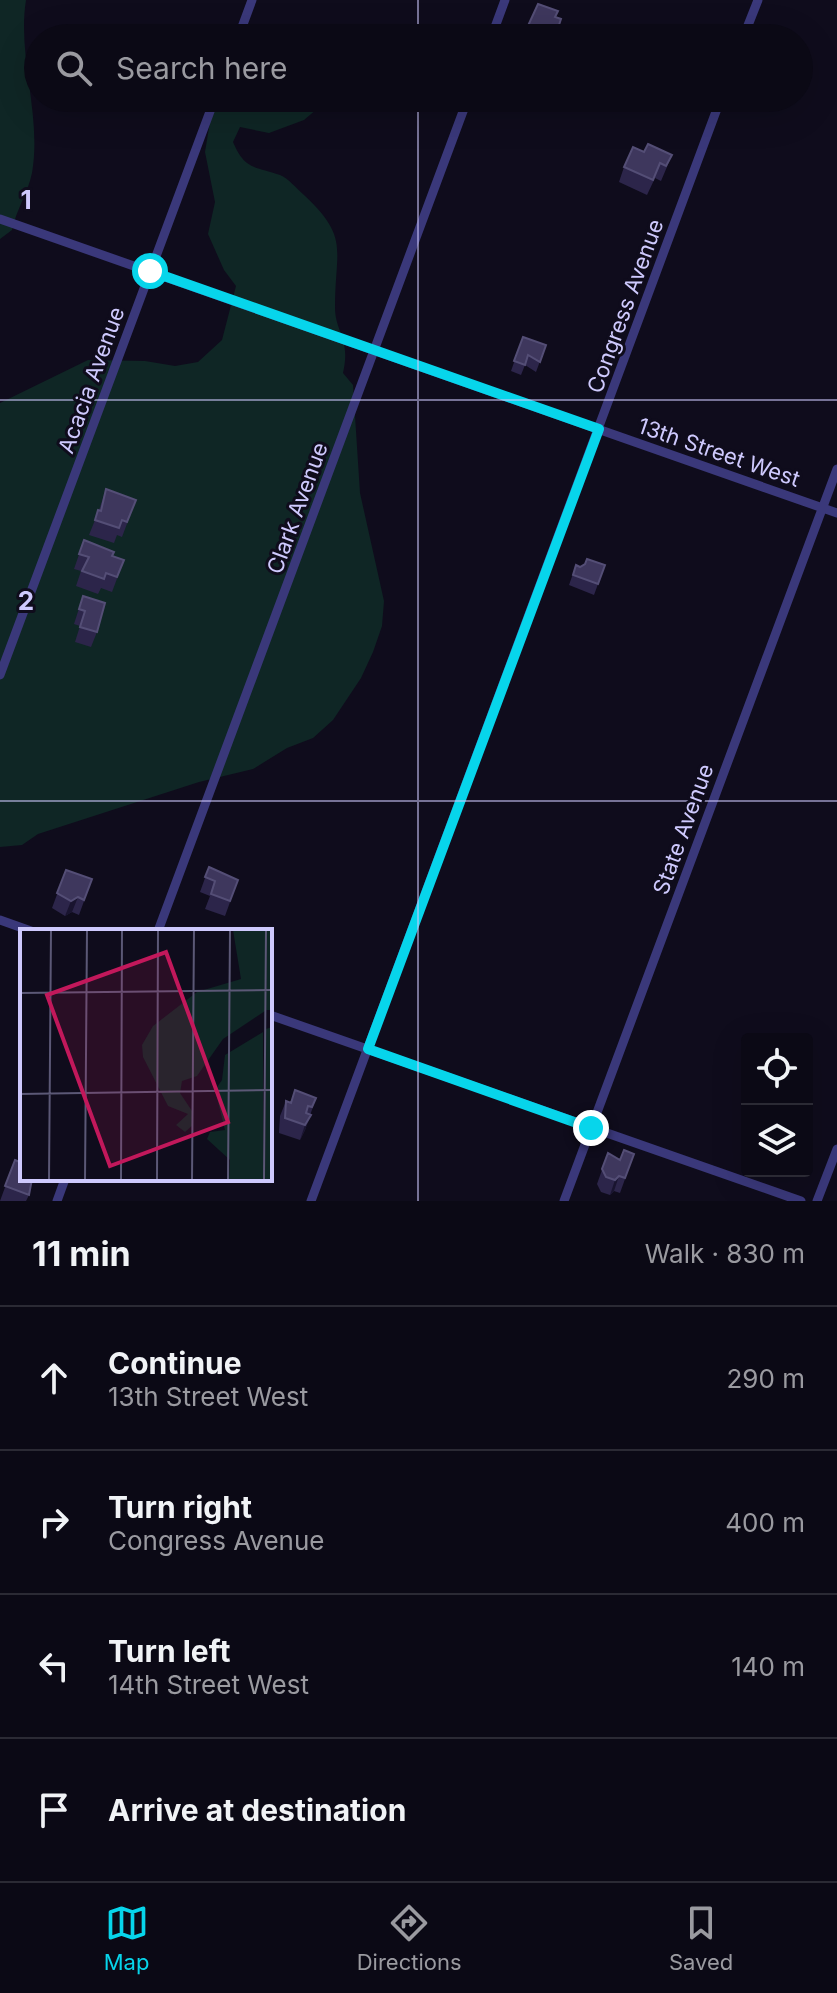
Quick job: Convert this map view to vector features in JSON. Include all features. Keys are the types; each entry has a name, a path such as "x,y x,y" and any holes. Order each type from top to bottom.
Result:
{"street":[{"path":"243,24 252,0"},
{"path":"496,24 505,0"},
{"path":"749,24 758,0"},
{"name":"Acacia Avenue","path":"0,675 210,112"},
{"name":"Clark Avenue","path":"159,929 463,112"},
{"name":"Congress Avenue","path":"311,1201 716,112"},
{"name":"13th Street West","path":"0,219 837,513"},
{"name":"State Avenue","path":"564,1201 837,469"},
{"path":"0,920 25,929"},
{"path":"272,1016 801,1201"},
{"path":"817,1201 837,1149"},
{"path":"57,1201 64,1181"}],"green space":[{"path":"0,0 26,0 24,112 32,112 32,173 12,230 0,239"},
{"path":"212,112 313,112 304,120 269,133 240,127 233,142 246,162 280,175 292,184 319,210 334,234 337,245 336,316 345,352 343,373 353,385 360,493 384,601 382,626 361,678 333,720 313,738 287,748 253,769 199,782 38,834 22,845 0,847 0,403 88,360 145,361 175,366 198,362 222,340 236,286 224,270 208,234 215,202 205,152"}],"building":[{"path":"538,4 558,11 555,17 561,19 559,24 529,24"},
{"path":"648,144 672,155 666,166 660,163 653,180 624,167 633,147 644,152"},
{"path":"523,337 546,345 540,362 528,355 525,365 514,361"},
{"path":"106,489 136,500 127,522 122,520 119,528 95,520 98,510 101,511"},
{"path":"84,540 114,552 112,556 124,560 117,577 106,573 104,579 82,571 89,557 79,554"},
{"path":"587,559 605,565 598,584 573,575 576,565 580,567"},
{"path":"83,596 105,603 97,632 80,627 85,611 79,609"},
{"path":"209,867 238,880 230,901 211,894 215,881 205,877"},
{"path":"66,870 92,879 84,900 78,897 71,901 57,893"},
{"path":"295,1090 316,1098 312,1107 308,1106 306,1113 311,1115 305,1125 285,1118 286,1101 291,1103"},
{"path":"624,1150 634,1154 625,1178 619,1176 615,1180 606,1177 602,1169 608,1153 620,1160"},
{"path":"15,1160 20,1162 20,1181 32,1181 29,1195 5,1186"}],"route":[{"path":"150,271 599,429 368,1049 591,1128"}]}
